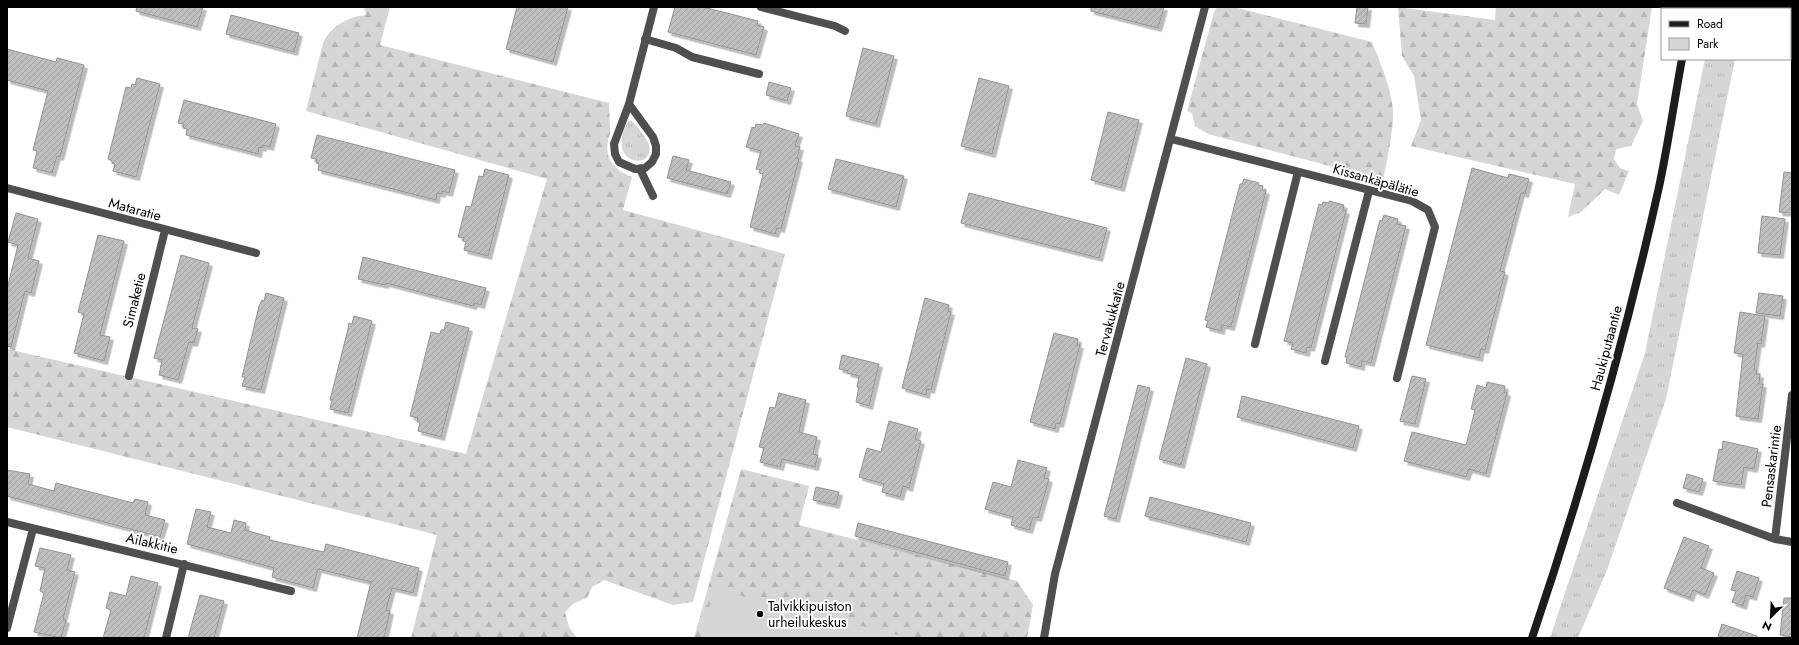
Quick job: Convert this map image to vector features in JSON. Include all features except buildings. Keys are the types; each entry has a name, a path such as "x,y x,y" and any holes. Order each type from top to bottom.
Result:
{"main road":[{"name":"Haukiputaantie","path":"1532,638 1562,549 1622,341 1659,186 1682,60"}],"street":[{"path":"629,104 653,137 656,146 656,154 652,162 644,168 635,170 622,164 617,158 614,149 614,140 629,104 654,7"},
{"path":"761,7 835,26 846,31"},
{"name":"Tervakukkatie","path":"1044,638 1057,568 1205,7"},
{"path":"645,40 676,48 692,57 759,74"},
{"name":"Kissankäpälätie","path":"1171,139 1412,202 1428,210 1435,227 1397,378"},
{"path":"640,169 653,196"},
{"path":"1255,344 1298,172"},
{"name":"Mataratie","path":"7,188 256,253"},
{"path":"1325,361 1369,191"},
{"name":"Simaketie","path":"129,376 165,230"},
{"name":"Pensaskarintie","path":"1775,539 1792,395"},
{"path":"1677,503 1775,539 1792,542"},
{"name":"Ailakkitie","path":"7,522 292,591"},
{"path":"7,628 33,529"},
{"path":"166,638 184,564"}],"green space":[{"path":"364,7 390,7 380,45 609,103 610,132 607,147 608,153 612,164 616,168 632,177 623,210 785,254 693,602 673,605 604,580 592,587 587,598 574,603 565,612 569,627 577,638 411,638 437,535 7,427 7,349 466,454 547,179 306,111 323,43 326,37 340,23 352,18 366,15"},
{"path":"1217,7 1234,7 1372,42 1388,84 1393,110 1391,135 1383,180 1208,134 1195,126 1192,113 1187,111 1214,12"},
{"path":"1398,7 1495,20 1496,7 1652,7 1637,104 1643,121 1631,146 1616,149 1614,159 1620,168 1629,171 1619,195 1605,189 1581,212 1568,217 1575,184 1411,146 1421,120 1414,76 1402,56"},
{"path":"1705,60 1735,60 1666,399 1607,570 1578,638 1550,638 1645,353"},
{"path":"629,120 633,122 649,145 649,154 645,159 639,161 632,160 625,155 622,147 622,135"},
{"path":"741,469 809,486 799,525 1017,581 1033,605 1027,638 694,638"},
{"name":"Talvikkipuiston urheilukeskus","path":"714,589 909,638 702,638"}],"place":[{"name":"Talvikkipuiston urheilukeskus","path":"760,614"}]}
